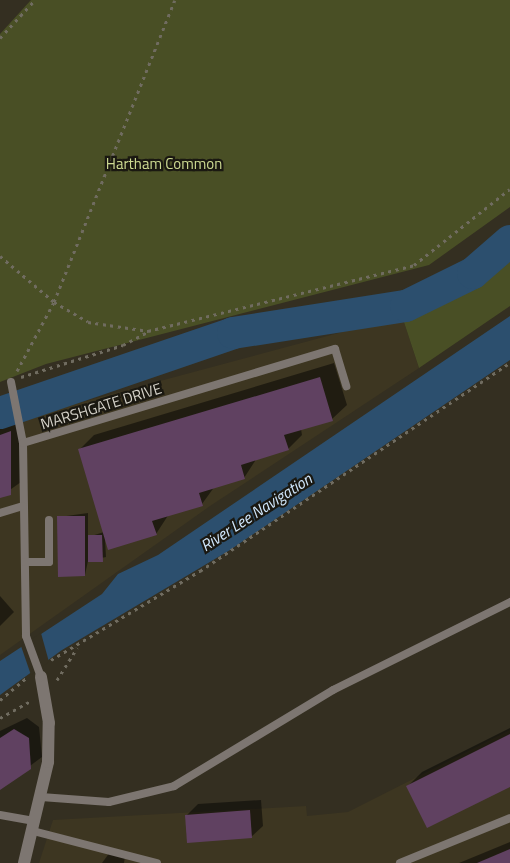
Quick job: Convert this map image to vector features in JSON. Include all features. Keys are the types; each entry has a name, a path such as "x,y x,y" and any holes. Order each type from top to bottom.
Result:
{"street":[{"path":"24,863 48,762 51,690 41,676"}],"lane":[{"name":"MARSHGATE DRIVE","path":"23,443 335,349 346,386"},
{"path":"11,382 23,443 26,636 41,676"},
{"path":"0,513 23,506"},
{"path":"25,562 49,562 49,520"},
{"path":"41,797 109,802 174,786 333,690 510,602"},
{"path":"0,814 157,863"},
{"path":"400,863 510,818"}],"path":[{"path":"0,38 35,0"},
{"path":"11,382 54,302 175,0"},
{"path":"11,382 148,331 414,265 510,189"},
{"path":"0,256 54,302 88,322 148,331"},
{"path":"51,660 79,646 510,363"},
{"path":"0,718 51,690 79,646"},
{"path":"0,700 26,678"}],"shaded area":[{"path":"402,316 419,368 210,506 0,655 0,424"},
{"path":"510,730 510,863 39,863 53,820 306,806 307,816 348,812"}],"green space":[{"name":"Hartham Common","path":"31,0 510,0 510,207 429,265 46,364 0,382 0,34"},
{"path":"510,254 510,306 419,368 402,316 437,306"}],"water":[{"name":"River Lee Navigation","path":"510,316 510,360 230,550 62,650 0,695 0,661 102,594 118,574 158,555"}],"pier":[{"path":"41,633 49,662 31,675 21,646"}],"building":[{"path":"320,377 333,421 284,435 289,450 241,465 245,479 199,493 203,506 152,521 157,535 108,550 78,449"},
{"path":"11,431 11,495 0,498 0,435"},
{"path":"57,516 85,516 85,576 58,577"},
{"path":"88,535 102,535 103,562 88,562"},
{"path":"14,729 29,738 31,769 0,790 0,738"},
{"path":"510,734 510,787 427,828 406,786"},
{"path":"250,810 252,838 187,843 185,815"},
{"path":"510,849 510,863 477,863"}],"waterway":[{"path":"0,413 233,333 406,306 473,273 510,241"}]}
